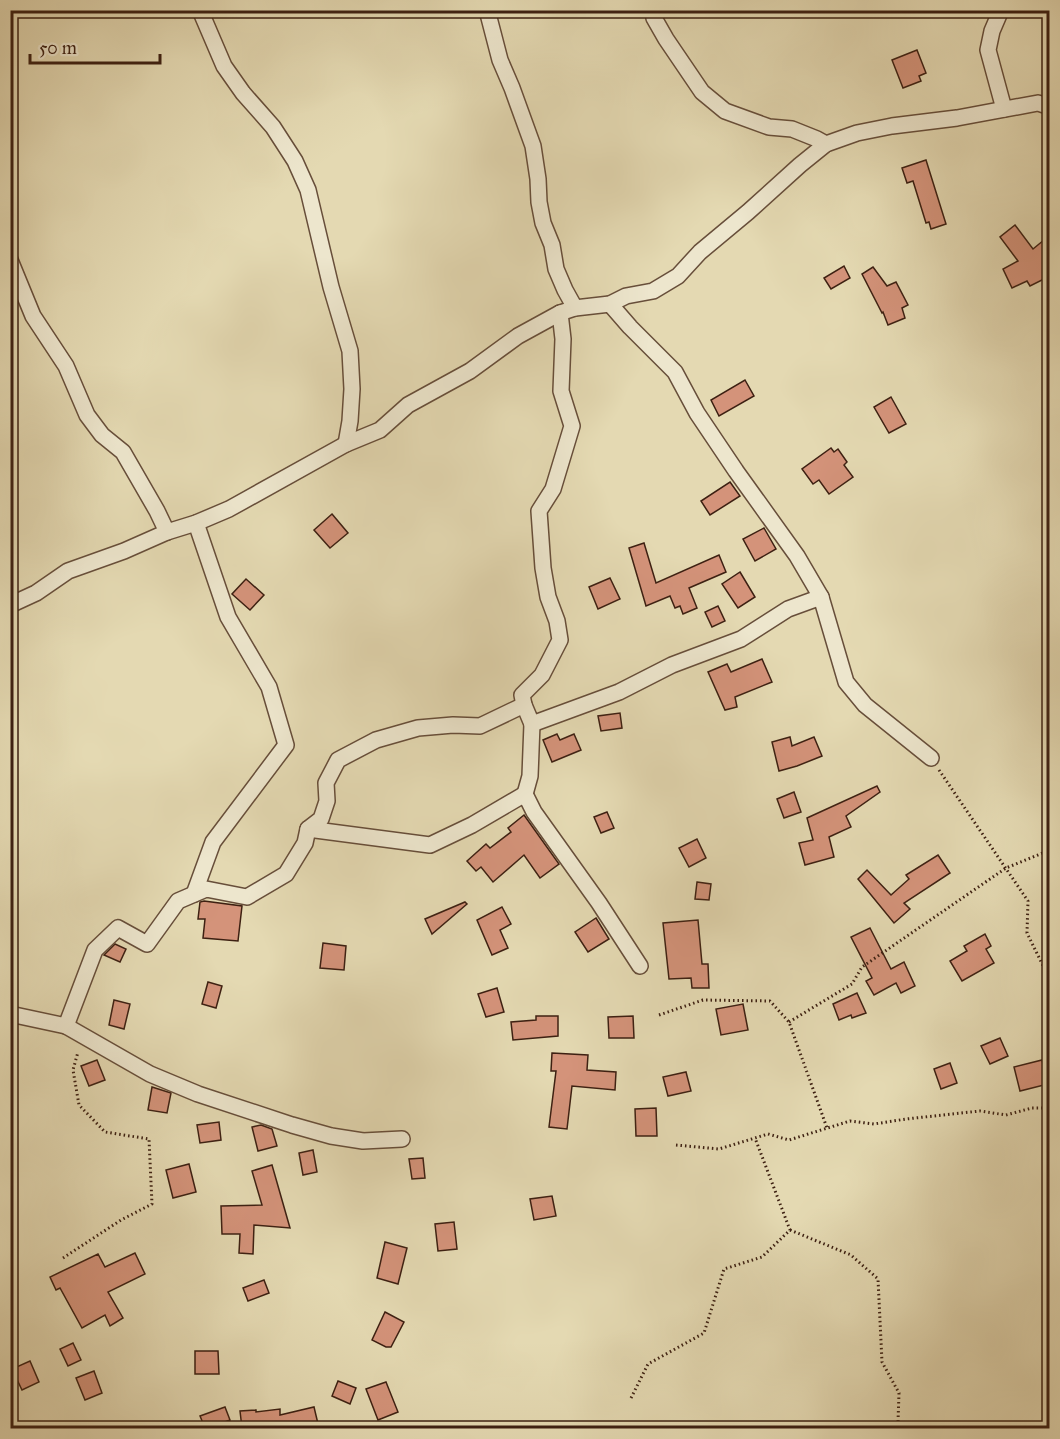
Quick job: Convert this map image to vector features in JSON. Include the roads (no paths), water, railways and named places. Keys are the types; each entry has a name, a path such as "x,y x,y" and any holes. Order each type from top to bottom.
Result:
{"street":[{"path":"200,10 224,66 243,93 273,127 295,161 308,190 331,287 350,351 352,389 346,444"},
{"path":"487,10 500,60 533,146 543,223 565,291 567,310 563,339 561,391 572,426 553,489 539,511 543,568 560,640 542,675 522,695 532,724 530,776 525,794 534,812 599,903 640,966"},
{"path":"653,10 654,18 666,39 702,92 726,111 769,127 792,129 826,144"},
{"path":"1001,10 987,50 1004,109"},
{"path":"10,605 36,592 68,571 124,551 166,532 196,524 346,444 380,430 408,405 470,371 518,336 567,310 610,304 626,296 653,291 678,276 700,252 826,144 857,133 892,126 957,118 1038,103 1050,107"},
{"path":"10,260 33,316 66,366 87,415 102,435 123,452 157,511 166,532"},
{"path":"610,304 675,372 697,413 735,471 797,556 821,597 846,682 864,705 931,758"},
{"path":"194,894 213,842 286,746 269,687 228,617 196,524"},
{"path":"532,724 619,692 672,665 741,639 788,609 821,597"},
{"path":"66,1026 95,950 118,928 147,944 178,901 206,889 247,897 286,874 305,843 308,830 321,819 327,801 326,783 338,760 376,740 418,728 453,725 480,726 524,705"},
{"path":"308,830 430,845 472,825 525,794"},
{"path":"10,1014 66,1026 150,1074 198,1094 292,1125 331,1136 363,1141 402,1139"}]}
